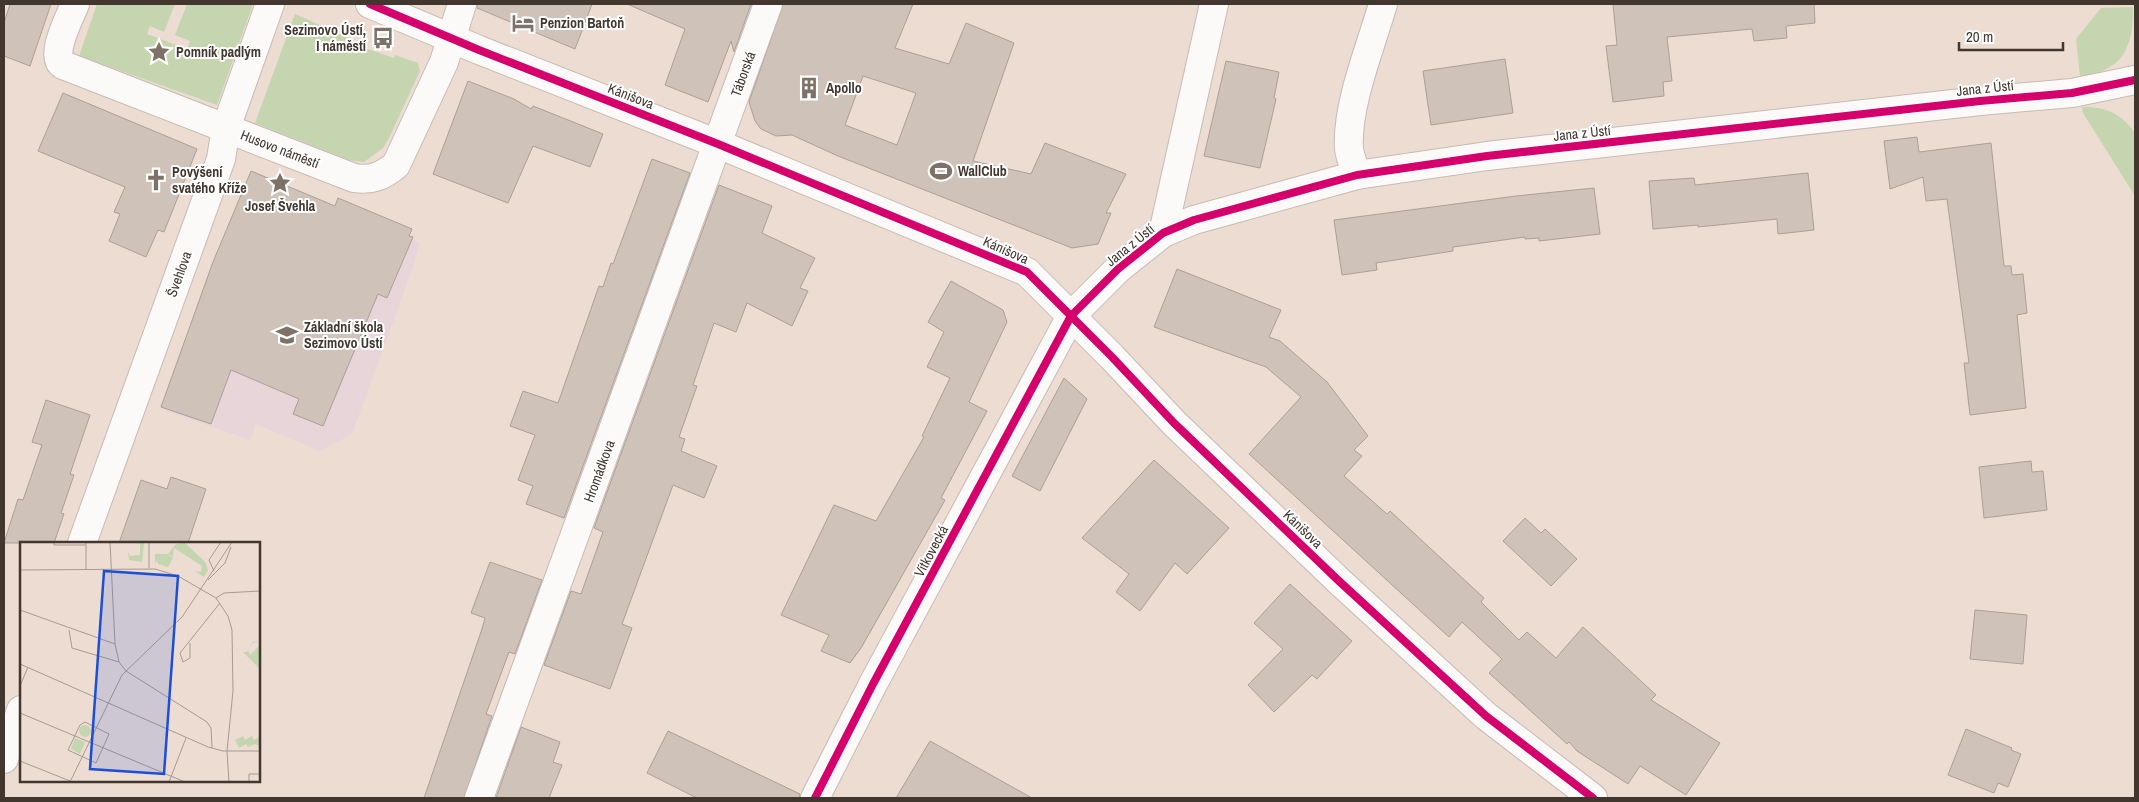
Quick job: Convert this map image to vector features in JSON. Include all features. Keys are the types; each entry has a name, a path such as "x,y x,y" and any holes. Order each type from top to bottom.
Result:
{"street":[{"name":"Husovo náměstí","path":"75,4 58,50 59,63 354,178 365,180 385,175 396,165 444,62 450,37 462,4"},
{"name":"Švehlova","path":"82,542 221,159 226,128 270,4"},
{"name":"Kánišova","path":"370,4 718,144 1027,272 1174,423 1340,582 1486,716 1593,798"},
{"name":"Táborská","path":"718,144 768,4"},
{"name":"Jana z Ústí","path":"1162,233 1214,4"},
{"path":"1357,175 1350,151 1351,111 1383,4"},
{"name":"Jana z Ústí","path":"1071,316 1118,268 1162,233 1194,220 1357,175 1506,154 1980,100 2072,93 2135,80"},
{"name":"Hromádkova","path":"479,798 718,144"},
{"name":"Vítkovecká","path":"815,798 873,684 1071,316"},
{"path":"4,758 20,713"}],"shaded area":[{"name":"Základní škola Sezimovo Ústí","path":"251,171 335,206 338,198 412,229 409,236 412,240 419,243 414,264 352,434 320,451 256,424 250,440 161,409 213,262"}],"green space":[{"path":"97,4 175,4 164,32 150,26 147,34 187,49 190,41 175,35 187,4 253,4 217,105 79,56"},
{"path":"2133,7 2131,34 2123,55 2107,69 2080,76 2076,39 2101,8"},
{"path":"295,14 357,42 356,45 394,58 395,55 418,63 420,71 389,138 383,148 364,162 349,160 255,123"},
{"path":"2082,107 2098,108 2112,112 2130,126 2135,133 2135,196 2083,113"}],"building":[{"path":"10,4 51,4 30,66 4,56 4,23"},
{"path":"477,4 592,4 575,49 477,8"},
{"path":"627,4 751,4 734,52 731,41 708,102 665,85 685,29"},
{"path":"783,4 913,4 895,48 949,64 966,23 1014,43 973,161 1031,174 1045,143 1126,174 1106,213 1111,213 1098,244 1072,248 838,156 792,135 776,136 761,129 755,121 749,102","holes":["863,76 916,93 897,145 845,125"]},
{"path":"1613,4 1814,4 1815,23 1786,26 1787,38 1754,41 1752,29 1667,37 1672,81 1663,82 1664,96 1613,102 1606,46 1617,45"},
{"path":"1505,59 1513,113 1431,125 1423,71"},
{"path":"1226,61 1279,72 1274,98 1276,99 1260,168 1204,156"},
{"path":"468,81 514,99 531,109 533,106 603,134 590,167 533,146 508,203 433,174"},
{"path":"63,93 197,149 164,232 158,230 146,257 109,241 120,214 114,212 125,187 38,151"},
{"path":"1917,137 1919,152 1991,143 2004,266 2011,266 2012,275 2023,274 2027,313 2017,315 2026,408 1970,415 1964,363 1969,363 1947,199 1926,201 1923,177 1890,189 1884,141"},
{"path":"652,159 690,173 564,518 526,504 533,486 518,480 535,435 510,426 523,391 558,403 599,286 603,287 611,263 613,264"},
{"name":"Základní škola Sezimovo Ústí","path":"251,171 335,206 338,198 412,229 409,236 413,237 387,298 378,294 323,426 293,414 299,399 231,370 211,424 161,407 213,262"},
{"path":"1808,173 1814,230 1778,234 1777,219 1698,227 1698,225 1653,229 1649,181 1694,178 1695,185"},
{"path":"719,185 772,206 762,233 815,258 800,288 808,291 792,326 747,303 736,332 714,323 693,385 697,386 679,437 685,439 681,451 717,466 704,498 673,485 622,624 632,628 610,689 544,665 571,591 581,594 603,532 594,528"},
{"path":"1594,188 1600,234 1539,241 1539,238 1525,239 1525,237 1453,247 1453,251 1376,263 1377,270 1342,275 1334,220 1516,196"},
{"path":"1177,269 1281,310 1269,337 1280,341 1327,382 1368,436 1354,450 1362,456 1344,476 1387,514 1390,511 1484,598 1481,602 1519,640 1527,632 1556,658 1583,627 1656,695 1651,700 1720,743 1686,795 1640,766 1628,784 1577,751 1569,742 1567,744 1489,673 1502,659 1462,622 1449,637 1249,454 1301,397 1266,367 1154,327"},
{"path":"951,281 1003,310 1007,322 969,402 987,411 941,498 945,500 861,648 850,663 821,651 829,635 781,615 834,505 876,521 924,437 922,436 950,378 927,367 944,332 928,322"},
{"path":"1064,378 1087,399 1040,491 1012,476"},
{"path":"46,400 90,415 70,474 74,475 61,513 64,514 54,542 4,543 18,499 23,500 42,445 32,442"},
{"path":"1154,460 1229,528 1187,574 1175,563 1140,611 1116,592 1129,574 1082,538"},
{"path":"2031,461 2032,472 2043,471 2047,510 1984,518 1979,467"},
{"path":"171,477 206,489 188,542 119,542 141,480 167,489"},
{"path":"1525,518 1541,533 1545,529 1577,559 1551,586 1503,541"},
{"path":"490,562 542,580 515,654 509,652 486,714 492,716 464,798 424,798 482,629 485,618 471,613"},
{"path":"1290,584 1352,641 1317,679 1312,675 1274,712 1248,685 1283,649 1254,623"},
{"path":"1975,610 2027,615 2023,664 1970,659"},
{"path":"521,727 560,742 553,762 562,765 549,798 496,798"},
{"path":"1966,729 2012,748 2011,750 2021,754 2008,787 1998,783 1994,793 1948,775"},
{"path":"668,731 800,794 799,798 697,798 647,773"},
{"path":"930,741 1032,798 896,798"}],"cycle path":[{"path":"370,4 479,50 718,144 1027,272 1112,357 1174,423 1340,582 1486,716 1593,798"},
{"path":"815,798 873,684 1071,316 1118,269 1163,233 1194,220 1357,175 1487,156 1980,101 2072,93 2135,80"}],"place":[{"name":"Penzion Bartoň","path":"523,23"},
{"name":"Sezimovo Ústí, I náměstí","path":"383,38"},
{"name":"Pomník padlým","path":"159,52"},
{"name":"Apollo","path":"809,88"},
{"name":"WallClub","path":"941,171"},
{"name":"Povýšení svatého Kříže","path":"156,180"},
{"name":"Josef Švehla","path":"280,183"},
{"name":"Základní škola Sezimovo Ústí","path":"287,335"}]}
